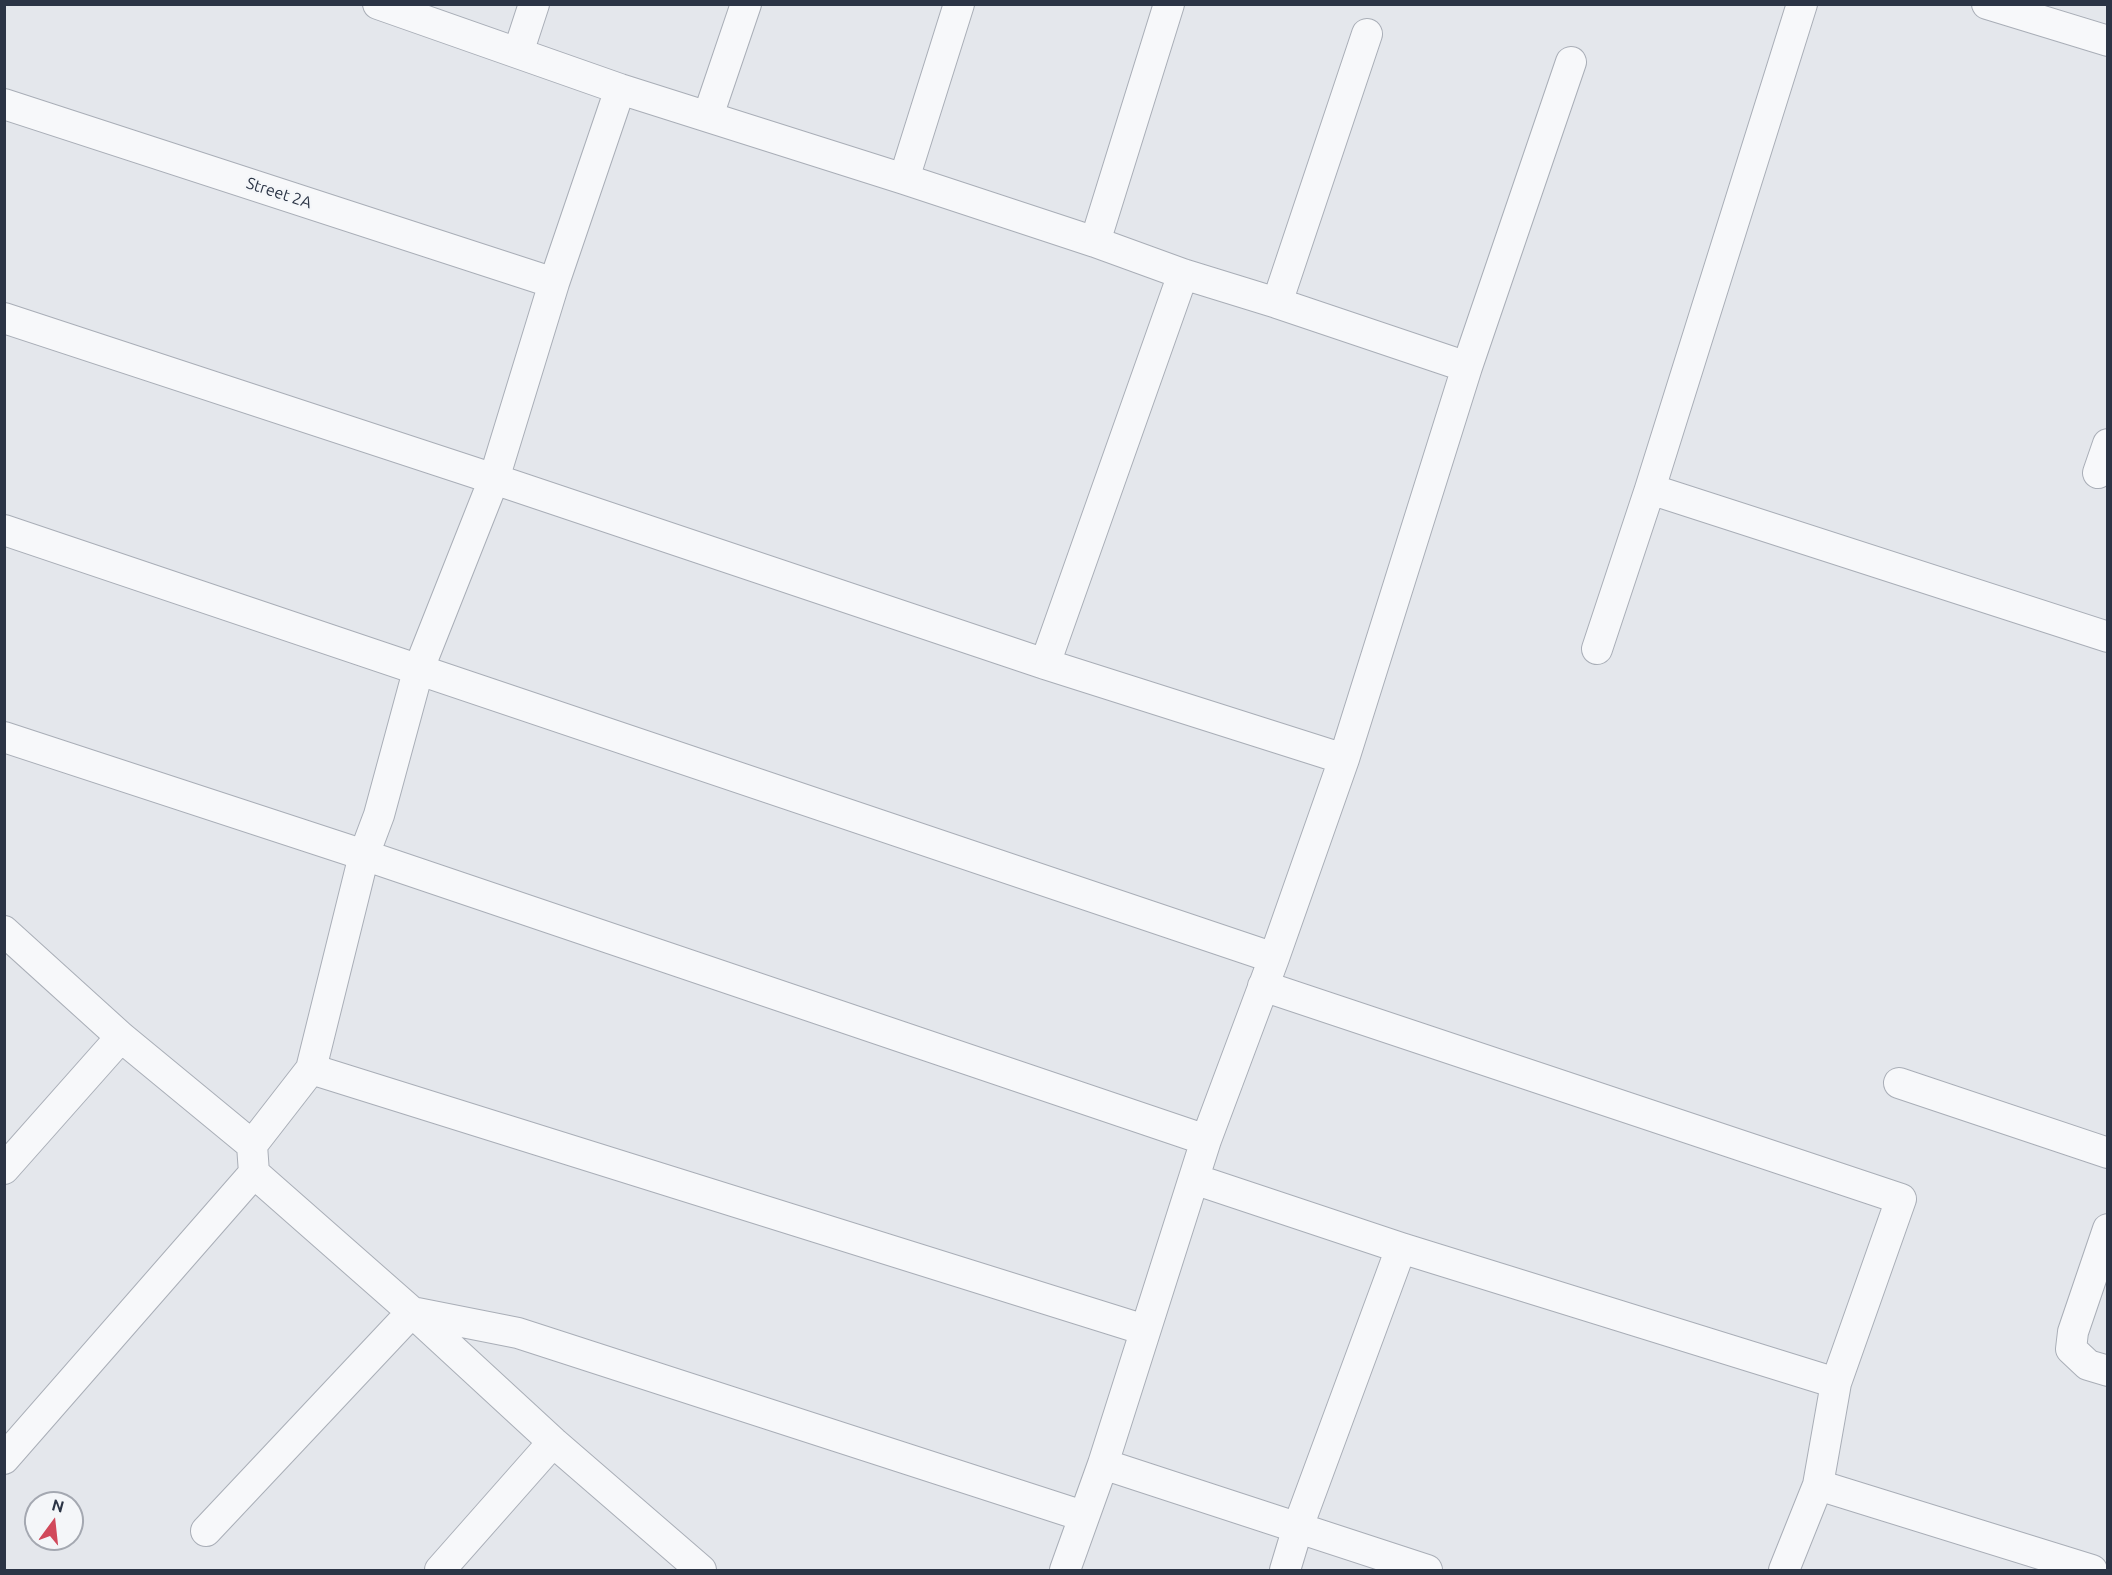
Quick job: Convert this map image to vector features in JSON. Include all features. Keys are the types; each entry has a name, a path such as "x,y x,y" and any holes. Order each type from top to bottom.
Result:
{"street":[{"path":"378,4 620,89 904,179 1467,367"},
{"path":"518,53 534,4"},
{"path":"708,116 746,4"},
{"path":"904,179 959,4"},
{"path":"1095,242 1169,4"},
{"path":"1597,649 1650,489 1802,4"},
{"path":"1987,4 2108,41"},
{"path":"1277,303 1367,34"},
{"path":"1065,1570 1103,1464 1206,1140 1274,958 1344,759 1467,367 1571,62"},
{"path":"4,1459 253,1159 311,1070 364,855 380,815 418,671 494,479 554,283 620,89"},
{"name":"Street 2A","path":"4,104 554,283"},
{"path":"1045,664 1183,274"},
{"path":"4,318 1045,664 1344,759"},
{"path":"2098,473 2108,444"},
{"path":"1650,489 2108,637"},
{"path":"4,530 1274,958"},
{"path":"4,737 364,855 1206,1140"},
{"path":"4,931 122,1037 412,1312 553,1442 701,1570"},
{"path":"1263,986 1901,1199 1836,1383 1818,1485 1784,1570"},
{"path":"4,1169 122,1037"},
{"path":"311,1070 1145,1330"},
{"path":"1899,1083 2108,1153"},
{"path":"1194,1179 1401,1248 1836,1383"},
{"path":"2108,1229 2073,1332 2071,1349 2088,1365 2108,1371"},
{"path":"1285,1570 1298,1527 1401,1248"},
{"path":"412,1312 518,1333 1083,1515"},
{"path":"206,1532 412,1312"},
{"path":"440,1570 553,1442"},
{"path":"1103,1464 1427,1570"},
{"path":"1818,1485 2092,1570"}]}
